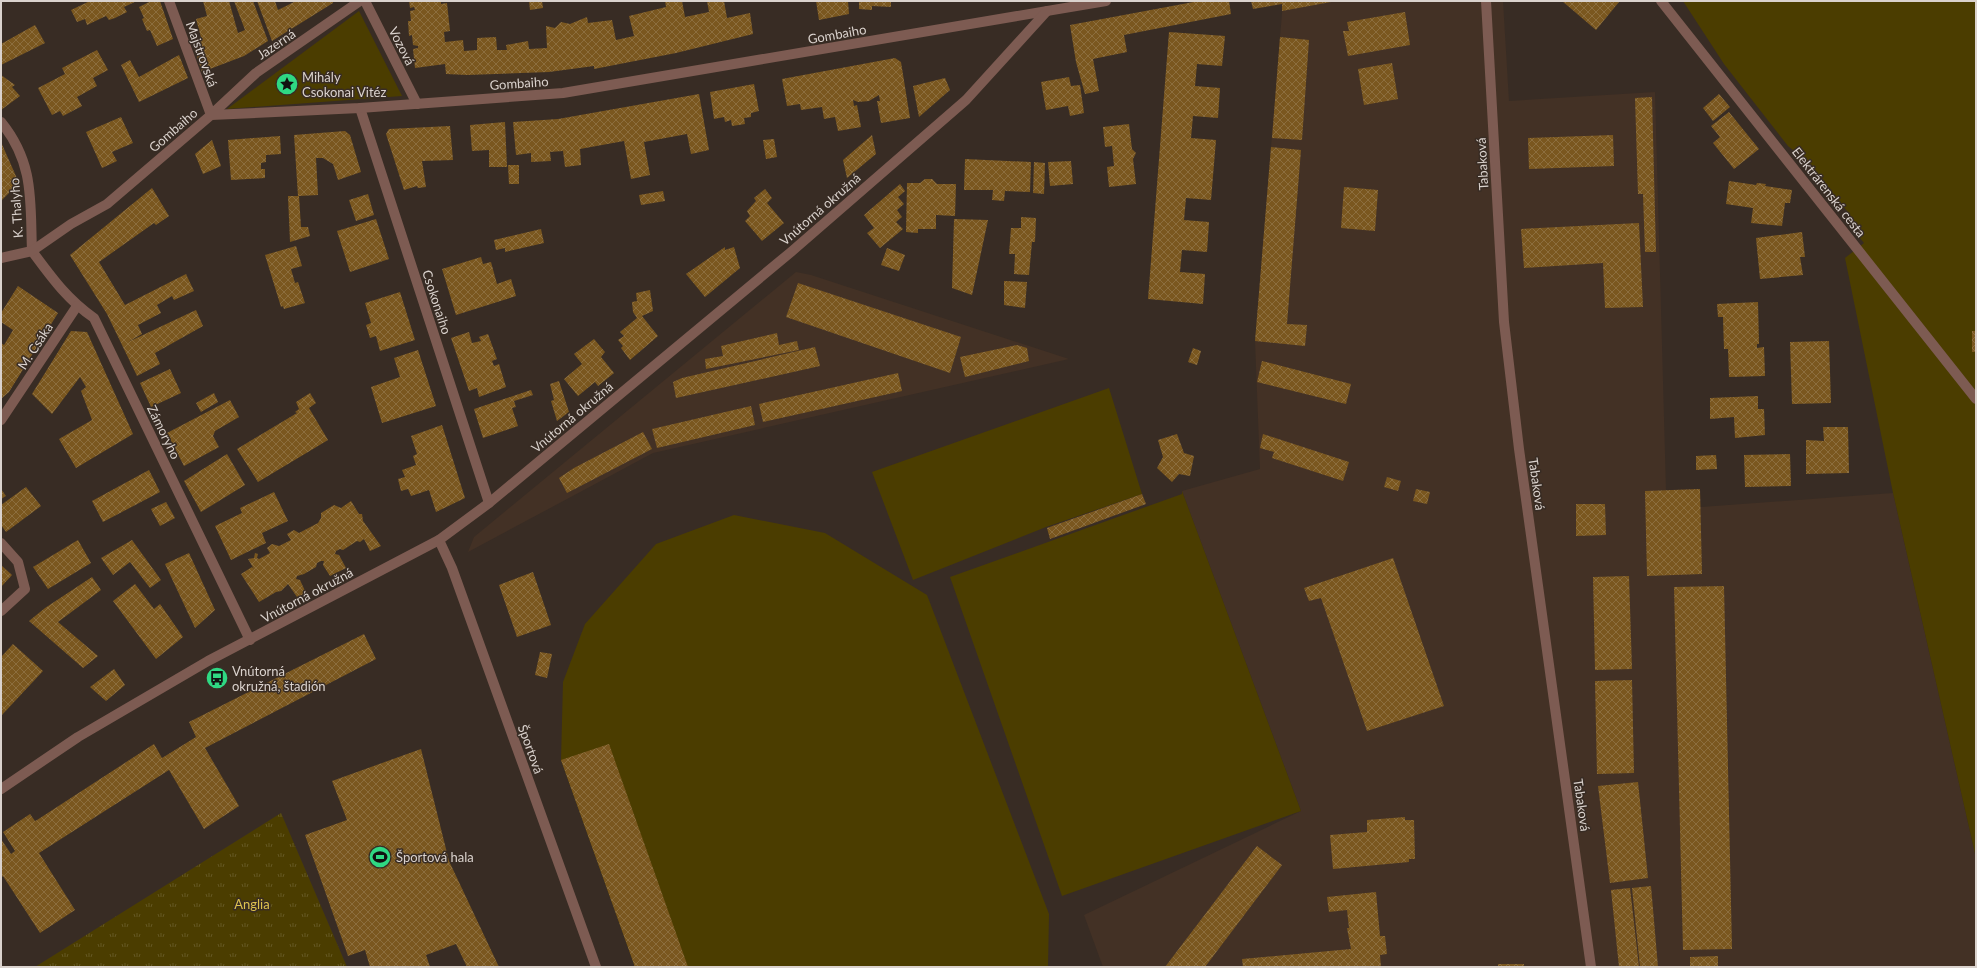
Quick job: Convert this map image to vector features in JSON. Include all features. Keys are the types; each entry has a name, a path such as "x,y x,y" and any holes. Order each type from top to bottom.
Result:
{"street":[{"name":"Majstrovská","path":"169,1 211,115"},
{"name":"Jazerná","path":"211,115 256,73 360,1"},
{"name":"Vozová","path":"365,1 417,104"},
{"path":"1047,1 1048,12 1106,1"},
{"name":"Tabaková","path":"1486,1 1504,322 1519,449 1591,967"},
{"name":"Elektrárenská cesta","path":"1661,1 1976,399"},
{"name":"Gombaiho","path":"32,251 71,224 107,204 211,115 360,108 563,93 1048,12"},
{"name":"Vnútorná okružná","path":"1,789 78,737 208,661 439,540 490,503 791,252 966,100 1048,12"},
{"name":"Csokonaiho","path":"360,108 490,503"},
{"name":"K. Thalyho","path":"1,122 7,130 25,165 29,184 32,251"},
{"path":"1,258 32,251"},
{"name":"Zámoryho","path":"32,251 61,290 77,306 94,318 250,640"},
{"name":"M. Csáka","path":"1,420 77,306"},
{"name":"Športová","path":"439,540 452,568 596,967"},
{"path":"1,543 18,562 24,589 1,610"}],"shaded area":[{"path":"1283,1 1503,1 1509,101 1655,92 1666,490 1700,489 1701,507 1893,493 1976,858 1976,967 1103,967 1084,915 1301,811 1182,491 1260,469 1255,341"},
{"path":"796,272 811,275 1069,359 653,453 468,552 474,537"}],"green space":[{"path":"1683,1 1976,1 1976,858 1893,493 1845,258 1864,243 1854,231 1847,211 1810,164 1788,146 1724,64"},
{"path":"359,11 402,96 227,109"},
{"path":"1109,388 1142,494 1046,527 913,580 872,472"},
{"path":"1182,491 1301,811 1062,896 950,577 1182,494"},
{"path":"734,515 825,533 927,595 1049,914 1048,967 635,967 561,760 563,682 585,624 656,544"},
{"name":"Anglia","path":"281,813 347,967 35,967"}],"building":[{"path":"90,1 137,1 124,7 127,12 115,18 109,20 106,16 87,25 85,19 77,22 71,10"},
{"path":"151,1 160,1 173,39 157,46 150,30 147,31 142,19 144,18 139,7"},
{"path":"203,1 229,1 238,33 245,30 234,1 253,1 268,41 244,56 202,72 193,44 202,41 196,19 207,16"},
{"path":"257,1 275,1 278,10 296,1 333,1 333,3 272,41"},
{"path":"409,1 441,1 441,4 447,3 450,31 444,32 445,42 463,40 464,51 477,50 477,38 496,37 497,50 507,50 506,45 528,41 529,49 547,48 546,26 555,28 561,22 570,24 587,17 588,23 612,20 616,40 634,36 629,16 666,7 665,1 682,1 685,17 709,12 707,1 724,1 727,18 750,13 753,34 676,53 594,69 594,66 549,72 467,75 446,74 445,64 415,68 413,49 418,48 418,46 413,45 412,35 409,36 408,21 411,21 410,11 415,10 414,7 410,8"},
{"path":"529,1 542,1 543,8 530,10"},
{"path":"816,1 848,1 849,14 819,20"},
{"path":"859,1 891,1 891,7 872,6 872,10 859,9"},
{"path":"1199,1 1229,1 1231,14 1124,35 1127,52 1093,59 1099,91 1085,94 1076,62 1070,25"},
{"path":"1251,1 1331,2 1282,11 1282,4 1253,9"},
{"path":"1562,1 1618,1 1619,2 1596,30"},
{"path":"1405,12 1410,45 1348,56 1343,31 1349,31 1347,22"},
{"path":"35,25 45,43 1,65 1,44"},
{"path":"1169,32 1225,36 1222,66 1197,64 1195,86 1220,88 1218,118 1193,116 1191,138 1216,140 1211,200 1186,198 1184,220 1209,222 1207,252 1182,250 1180,272 1205,274 1203,304 1148,299"},
{"path":"1280,37 1309,40 1302,140 1272,138"},
{"path":"97,50 108,70 93,78 97,86 77,97 82,106 63,116 60,111 52,115 38,88 65,74 62,68"},
{"path":"179,55 188,78 139,102 121,65 130,60 139,77"},
{"path":"895,58 901,62 910,118 881,123 877,101 880,101 879,95 869,101 858,102 853,100 854,106 857,105 861,127 838,131 835,117 824,119 822,107 801,110 800,104 787,106 782,79"},
{"path":"1392,63 1398,99 1364,105 1358,69"},
{"path":"1,75 15,85 12,87 20,96 1,110"},
{"path":"1069,77 1071,86 1080,85 1084,113 1070,116 1068,106 1046,110 1041,82"},
{"path":"945,78 950,90 919,117 913,86"},
{"path":"754,84 759,111 751,113 751,117 744,118 745,124 732,126 731,120 725,122 724,117 714,119 710,92"},
{"path":"699,94 709,150 691,154 687,134 644,142 650,175 631,179 624,141 580,149 581,165 565,167 563,151 550,152 551,161 531,162 531,153 516,155 513,122 558,119"},
{"path":"1719,94 1730,107 1713,121 1703,108"},
{"path":"1652,97 1656,252 1645,252 1643,194 1638,194 1635,98"},
{"path":"1729,112 1759,149 1734,169 1713,143 1720,137 1711,126"},
{"path":"121,117 133,143 112,152 117,161 102,168 86,132"},
{"path":"505,122 507,167 489,167 489,150 472,151 470,125"},
{"path":"1129,124 1132,149 1136,153 1133,159 1136,184 1109,187 1107,167 1114,166 1112,146 1105,147 1103,127"},
{"path":"450,126 453,160 422,161 426,187 418,188 417,186 404,190 386,134 389,129"},
{"path":"345,131 350,135 361,172 338,180 333,164 323,158 316,158 318,195 299,196 301,227 308,227 310,236 290,242 288,196 298,196 294,135"},
{"path":"872,135 876,154 847,178 843,160"},
{"path":"1613,135 1614,166 1529,169 1528,138"},
{"path":"280,136 281,154 266,155 266,162 261,163 261,169 265,169 265,178 231,180 228,140"},
{"path":"774,139 777,157 766,159 763,140"},
{"path":"212,140 221,166 203,174 195,154"},
{"path":"1,142 19,183 1,201"},
{"path":"1271,147 1301,150 1287,324 1307,325 1305,346 1255,341"},
{"path":"965,159 1031,162 1030,192 1005,191 1004,201 992,200 993,190 964,190"},
{"path":"1071,161 1073,184 1050,186 1048,162"},
{"path":"1034,162 1045,163 1044,194 1033,193"},
{"path":"508,165 519,165 519,184 509,184"},
{"path":"925,179 932,179 937,184 956,184 955,216 936,215 936,229 918,229 918,233 906,232 907,183 920,183"},
{"path":"1729,181 1756,185 1757,183 1766,184 1765,186 1792,190 1790,203 1785,203 1782,226 1751,223 1753,208 1726,204"},
{"path":"900,184 905,191 898,197 904,204 897,210 902,217 896,222 903,229 880,248 867,233 874,228 864,215"},
{"path":"1344,187 1378,190 1375,231 1341,228"},
{"path":"152,188 169,216 156,225 154,223 99,262 125,305 186,274 194,291 174,300 172,296 157,305 161,313 138,325 142,334 128,342 196,310 203,326 155,353 160,364 137,376 107,314 70,255"},
{"path":"765,189 772,198 767,203 784,223 762,241 745,221 750,216 747,211 756,201 754,198"},
{"path":"663,191 665,201 641,205 639,195"},
{"path":"368,194 374,215 356,221 349,200"},
{"path":"1021,217 1036,218 1035,242 1032,242 1029,275 1014,274 1015,254 1009,254 1011,228 1021,228"},
{"path":"376,219 389,259 350,272 337,231"},
{"path":"954,219 988,220 972,295 952,288"},
{"path":"1639,223 1643,307 1605,308 1603,263 1524,268 1521,229"},
{"path":"541,229 544,243 505,252 505,248 496,250 494,240"},
{"path":"1802,232 1805,257 1800,257 1803,275 1760,279 1756,238"},
{"path":"296,246 302,266 291,269 295,283 298,282 305,303 284,309 283,306 281,307 265,255"},
{"path":"725,247 725,250 734,247 740,268 705,297 686,274"},
{"path":"887,248 905,255 899,271 881,265"},
{"path":"481,257 483,264 491,262 497,284 511,279 516,296 456,315 442,269"},
{"path":"1004,281 1027,282 1025,308 1004,305"},
{"path":"798,283 961,337 950,373 786,317"},
{"path":"18,286 58,313 9,392 1,399 1,343 4,345 13,330 1,322 1,313"},
{"path":"650,290 653,311 642,316 658,336 630,360 621,348 623,346 618,340 624,336 620,332 637,318 633,312 632,302 637,301 636,293"},
{"path":"400,292 415,340 380,351 376,336 370,338 366,325 371,323 365,303"},
{"path":"1758,302 1759,344 1757,344 1757,348 1764,347 1765,376 1729,377 1728,349 1724,349 1723,317 1718,317 1717,304"},
{"path":"71,331 87,332 133,434 76,468 59,439 92,420 81,391 86,387 80,377 52,414 32,394"},
{"path":"1972,331 1976,331 1976,352 1972,352"},
{"path":"469,332 472,343 481,341 479,337 488,334 497,359 492,361 494,366 499,364 506,387 479,397 477,388 469,391 451,338"},
{"path":"777,333 779,345 797,341 799,350 706,369 705,359 723,356 721,346"},
{"path":"594,339 605,352 601,357 614,373 598,386 595,382 578,396 564,379 582,364 574,354"},
{"path":"1829,341 1831,403 1792,404 1790,342"},
{"path":"1017,345 1027,348 1029,361 965,377 960,357"},
{"path":"815,347 820,366 676,398 673,382 682,378"},
{"path":"1193,348 1201,351 1197,365 1188,362"},
{"path":"418,350 436,406 382,423 371,387 400,377 394,358"},
{"path":"1262,361 1351,384 1346,404 1257,382"},
{"path":"170,369 181,393 151,407 140,383"},
{"path":"898,373 902,391 763,422 759,404"},
{"path":"559,381 569,412 557,421 551,401 554,400 550,384"},
{"path":"531,390 533,395 514,401 516,407 512,408 518,426 483,438 474,409"},
{"path":"214,393 218,402 201,412 196,403"},
{"path":"310,393 316,403 309,408 328,440 258,482 237,449 297,413 295,412 299,409 296,402"},
{"path":"1758,396 1758,409 1764,409 1765,435 1735,438 1734,417 1710,419 1710,398"},
{"path":"230,400 239,417 215,431 213,436 219,447 184,466 167,433"},
{"path":"751,406 755,425 657,448 652,429"},
{"path":"442,425 465,498 436,512 429,490 411,496 408,489 401,491 398,479 405,477 402,470 416,465 413,456 417,454 411,436"},
{"path":"1823,427 1848,427 1849,473 1806,474 1806,440 1824,441"},
{"path":"643,432 652,449 567,493 559,478 574,468"},
{"path":"1177,434 1184,453 1194,456 1190,476 1179,474 1172,482 1157,468 1163,457 1158,440"},
{"path":"1263,434 1349,462 1343,481 1272,458 1274,452 1260,448"},
{"path":"227,454 245,485 201,512 184,481"},
{"path":"1790,454 1791,486 1745,487 1744,455"},
{"path":"1716,455 1717,469 1696,470 1696,456"},
{"path":"149,470 160,492 103,522 92,501"},
{"path":"1387,477 1401,481 1398,491 1384,487"},
{"path":"26,487 41,506 6,532 1,525 1,505"},
{"path":"1,489 6,496 1,499"},
{"path":"1416,489 1430,492 1427,504 1413,501"},
{"path":"1700,489 1702,574 1647,576 1645,491"},
{"path":"274,492 288,521 262,533 266,543 231,560 215,526 242,513 240,508"},
{"path":"1142,494 1146,504 1050,539 1047,528"},
{"path":"351,501 359,514 362,514 363,521 381,546 370,551 364,539 360,542 357,541 343,550 340,549 336,551 335,554 339,555 346,568 330,576 323,565 324,561 321,561 317,563 316,567 297,576 296,579 300,580 306,593 297,597 288,584 281,591 276,592 259,602 241,574 252,567 254,569 248,559 254,558 255,553 258,554 257,558 259,559 270,553 267,548 272,544 279,546 291,540 287,534 294,530 299,533 318,523 321,518 321,513 334,505 341,508"},
{"path":"166,502 175,518 160,526 151,509"},
{"path":"1576,504 1605,504 1606,535 1576,536"},
{"path":"78,540 91,563 48,589 33,567"},
{"path":"132,540 161,580 150,588 130,562 113,575 101,558"},
{"path":"189,553 215,610 195,628 165,564"},
{"path":"1393,558 1444,706 1367,731 1321,598 1309,601 1304,588"},
{"path":"1,565 12,575 1,587"},
{"path":"533,572 551,625 517,637 499,585"},
{"path":"1629,576 1632,669 1595,670 1593,577"},
{"path":"92,577 101,590 58,622 98,656 83,668 29,621 45,608"},
{"path":"135,584 154,609 160,604 183,637 156,659 113,601"},
{"path":"1724,586 1732,949 1683,950 1674,587"},
{"path":"364,634 376,659 205,748 239,806 204,829 169,770 39,853 75,910 40,933 3,876 1,878 1,839 11,854 15,851 3,832 30,814 35,821 37,820 154,744 162,758 196,737 189,722"},
{"path":"13,644 43,671 1,716 1,657"},
{"path":"540,652 552,654 547,678 535,675"},
{"path":"114,669 125,685 106,701 90,687"},
{"path":"1632,680 1634,773 1597,774 1595,681"},
{"path":"609,744 688,967 635,967 561,760"},
{"name":"Športová hala","path":"421,749 449,861 499,967 467,967 456,944 426,955 430,967 370,967 365,950 348,956 305,835 347,820 332,781"},
{"path":"1638,782 1648,878 1610,883 1598,786"},
{"path":"1405,817 1405,820 1414,820 1415,859 1409,859 1409,862 1333,869 1330,835 1367,832 1367,820"},
{"path":"1257,846 1282,865 1205,967 1165,967"},
{"path":"1651,886 1658,967 1640,967 1632,888"},
{"path":"1630,888 1639,967 1619,967 1611,890"},
{"path":"1376,892 1380,936 1385,936 1387,954 1380,955 1381,967 1243,967 1242,959 1351,949 1347,928 1349,928 1347,910 1329,912 1327,897"},
{"path":"1718,956 1718,967 1690,967 1690,957"},
{"path":"1498,964 1524,964 1524,967 1498,967"}],"place":[{"name":"Mihály Csokonai Vitéz","path":"287,84"},
{"name":"Vnútorná okružná, štadión","path":"217,678"},
{"name":"Športová hala","path":"380,857"}]}
